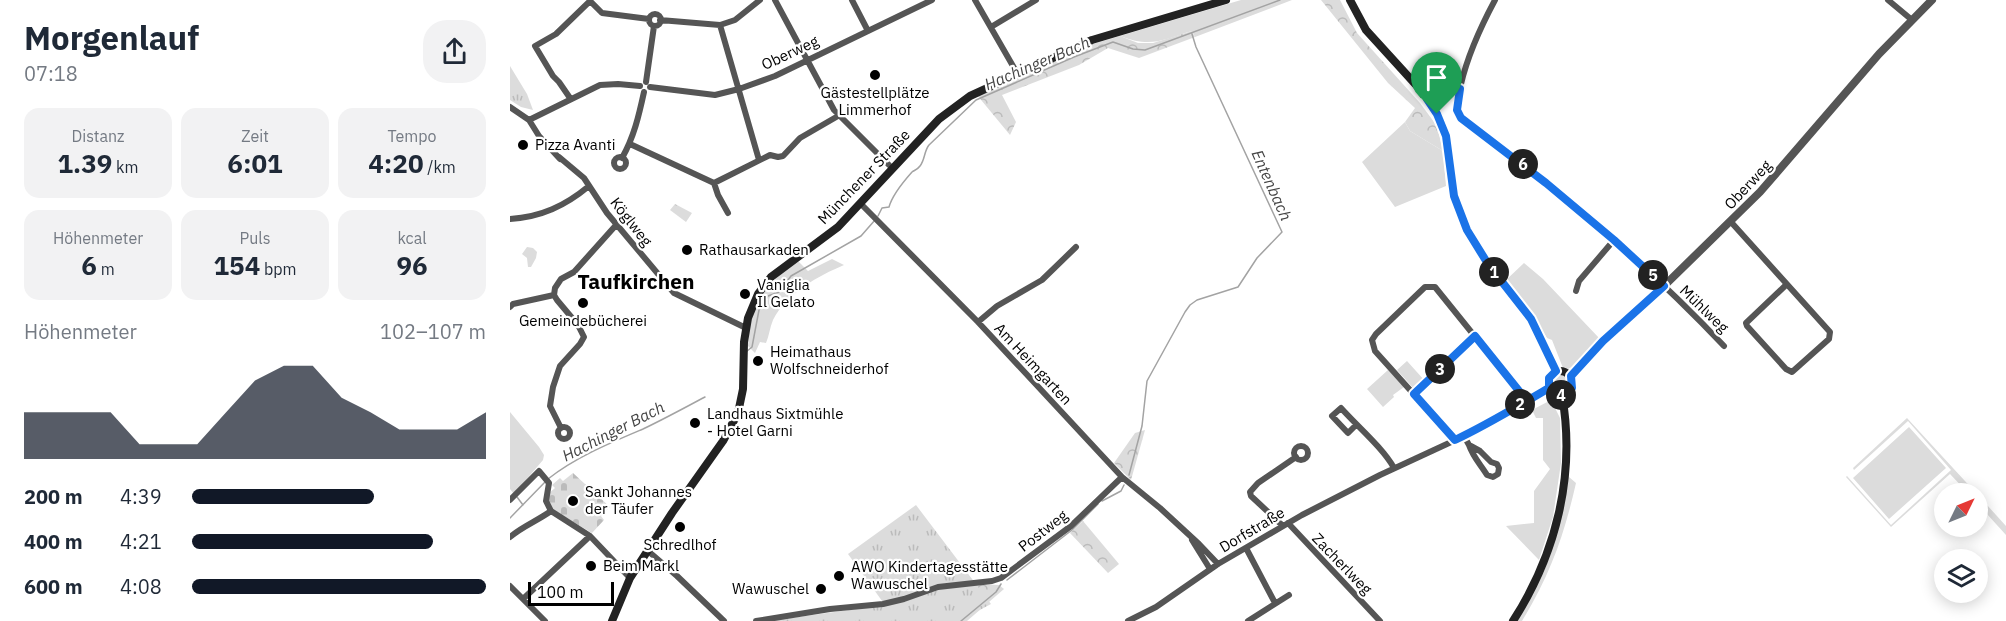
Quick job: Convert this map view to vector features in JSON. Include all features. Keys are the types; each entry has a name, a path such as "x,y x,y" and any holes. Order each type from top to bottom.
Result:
{"main road":[{"name":"Münchener Straße","path":"612,621 630,578 731,427 742,402 744,342 748,318 758,294 771,277 833,231 951,109 970,96 1092,40 1226,0"},
{"path":"1350,0 1366,30 1427,99 1442,123 1446,136 1454,196 1467,230 1488,264 1531,319 1556,371"},
{"path":"1556,371 1563,371 1571,376 1572,388 1562,395 1554,394 1549,388 1549,378 1556,371"},
{"path":"1512,621 1542,567 1560,507 1567,439 1562,395"}],"street":[{"path":"660,20 720,25 735,20 760,0"},
{"path":"775,0 838,116 889,165"},
{"path":"852,0 868,31"},
{"name":"Oberweg","path":"529,120 600,85 618,84 686,93 715,94 739,89 775,76 932,0"},
{"path":"975,0 1017,73"},
{"path":"991,27 1036,0"},
{"path":"1888,0 1912,20"},
{"name":"Oberweg","path":"1571,376 1603,341 1731,222 1781,169 1879,54 1932,0"},
{"path":"570,98 560,82 553,76 535,46 556,34 590,1 602,13 649,19"},
{"name":"Mühlweg","path":"1493,1 1473,41 1462,78 1457,110 1461,118 1537,176 1614,240 1724,346"},
{"path":"649,19 654,14 658,15 660,20"},
{"path":"649,19 654,26"},
{"path":"654,26 659,24 660,20"},
{"path":"720,25 759,160"},
{"path":"622,158 638,122 654,26"},
{"path":"1427,99 1453,88 1460,89"},
{"name":"Köglweg","path":"510,107 529,120 539,136 582,182 589,186 617,224 677,296 746,328"},
{"path":"714,183 770,155 778,158 783,156 800,138 838,116"},
{"path":"630,144 714,183 728,213"},
{"path":"510,219 541,215 576,196 589,186"},
{"name":"Am Heimgarten","path":"861,204 978,322 1122,477 1160,508 1218,564"},
{"path":"1731,222 1831,336 1792,372 1786,369 1746,323 1786,285"},
{"path":"561,428 550,406 553,387 560,366 584,337 554,295 555,288 561,279 574,272 617,224"},
{"path":"1576,291 1579,280 1614,240"},
{"path":"978,322 998,306 1042,280 1076,247"},
{"path":"1455,440 1375,351 1372,340 1425,287 1435,287 1527,401"},
{"path":"511,304 554,295"},
{"path":"1414,394 1475,336"},
{"name":"Dorfstraße","path":"1128,621 1156,607 1210,569 1285,525 1394,468 1464,436 1549,388"},
{"path":"1356,425 1394,468"},
{"path":"1464,436 1473,457 1487,475 1493,477 1497,474 1499,471 1497,464 1469,445"},
{"name":"Zacherlweg","path":"1296,457 1258,483 1250,492 1251,496 1285,525 1380,621"},
{"path":"510,500 539,471 547,480 546,501 551,511 590,536 630,578"},
{"name":"Postweg","path":"756,621 830,609 883,604 938,587 1001,578 1071,526 1122,477"},
{"path":"510,537 524,525 535,522 551,511"},
{"path":"524,599 590,536"},
{"name":"Am Heimgarten","path":"1190,537 1210,569"},
{"path":"1246,548 1275,603"},
{"path":"648,551 724,621"},
{"path":"510,586 545,621"},
{"path":"1248,621 1289,595"}],"green space":[{"path":"1241,0 1292,0 1195,37 1192,31 1164,40 1148,42 1120,36"},
{"path":"1321,0 1340,0 1357,33 1420,103 1437,126 1443,151 1410,131 1405,122 1415,108 1388,83"},
{"path":"1192,31 1195,37 1139,58 1108,48 1079,65 1002,95 1016,122 1010,135 977,95 1093,44 1120,36 1138,43 1153,43"},
{"path":"510,66 527,94 533,110 521,107 510,100"},
{"path":"1405,122 1410,131 1443,151 1446,186 1395,207 1362,162"},
{"path":"675,204 692,213 686,222 670,210"},
{"path":"527,247 537,252 531,267 528,267 527,258 522,254"},
{"path":"832,259 844,265 804,286 786,302 773,320 766,343 760,342 755,353 748,346 750,319 754,307 764,292 776,278 798,261 808,271"},
{"path":"1524,263 1543,279 1600,339 1574,366 1568,369 1563,368 1552,340 1547,338 1505,281"},
{"path":"1407,361 1425,381 1415,390 1397,370"},
{"path":"1388,370 1404,387 1383,407 1367,389"},
{"path":"1560,374 1566,377 1569,383 1566,389 1560,392 1554,389 1551,383 1554,377"},
{"path":"1551,400 1560,418 1561,463 1553,517 1539,560 1506,526 1534,523 1534,491 1550,469 1543,460 1543,418 1536,418 1532,410"},
{"path":"510,412 544,455 543,460 514,494 510,489"},
{"path":"1907,418 1967,483 1959,483 1950,474 1937,483 1951,470 1908,421 1854,470 1853,468"},
{"path":"1909,427 1946,468 1889,519 1853,478"},
{"path":"1145,430 1131,480 1114,463 1135,433"},
{"path":"573,473 610,507 601,516 604,520 592,533 553,510 549,504 548,494 555,488 552,485 560,478 563,481"},
{"path":"1847,476 1891,525 1934,486 1934,488 1891,527"},
{"path":"1569,477 1576,483 1555,555 1522,621 1516,621 1544,571 1552,551"},
{"path":"916,505 991,604 959,621 769,621 885,605 848,554"},
{"path":"1988,506 2006,526 2006,535 1988,515"},
{"path":"1083,521 1119,564 1108,573 1070,533"},
{"path":"979,584 999,585 1004,589 967,621 950,621 939,589"}],"waterway":[{"name":"Hachinger Bach","path":"878,216 882,208 889,207 902,184 920,166 929,145 976,100 1113,42 1133,49 1145,50 1280,0"},
{"name":"Entenbach","path":"1129,475 1142,426 1147,381 1185,312 1197,300 1238,287 1257,258 1282,232 1192,34"},
{"name":"Hachinger Bach","path":"746,352 752,347 759,310 768,296 779,292 791,276 861,236 875,220"},
{"name":"Hachinger Bach","path":"548,479 582,457 705,397"},
{"name":"Hachinger Bach","path":"510,518 545,482"},
{"name":"Entenbach","path":"1102,501 1121,491 1124,485"},
{"path":"517,497 523,505"},
{"name":"Entenbach","path":"1007,580 1072,530 1098,504"},
{"path":"961,621 996,592 1001,584"}],"place":[{"name":"Gästestellplätze Limmerhof","path":"875,75"},
{"name":"Pizza Avanti","path":"523,145"},
{"name":"Rathausarkaden","path":"687,250"},
{"name":"Vaniglia Il Gelato","path":"745,294"},
{"name":"Gemeindebücherei","path":"583,303"},
{"name":"Heimathaus Wolfschneiderhof","path":"758,361"},
{"name":"Landhaus Sixtmühle - Hotel Garni","path":"695,423"},
{"name":"Sankt Johannes der Täufer","path":"573,501"},
{"name":"Schredlhof","path":"680,527"},
{"name":"Beim Markl","path":"591,566"},
{"name":"AWO Kindertagesstätte Wawuschel","path":"839,576"},
{"name":"Wawuschel","path":"821,589"}],"district":[{"name":"Taufkirchen","path":"636,282"}],"route":[{"path":"1437,114 1427,99 1453,88 1460,89 1457,110 1467,124 1491,139 1546,183 1664,286 1603,341 1571,376 1573,385 1566,394 1554,394 1549,388 1527,401 1475,336 1414,394 1455,440 1474,431 1513,409 1541,393 1549,388 1550,375 1556,371 1531,319 1502,284 1467,230 1454,196 1446,136 1437,114"}]}
